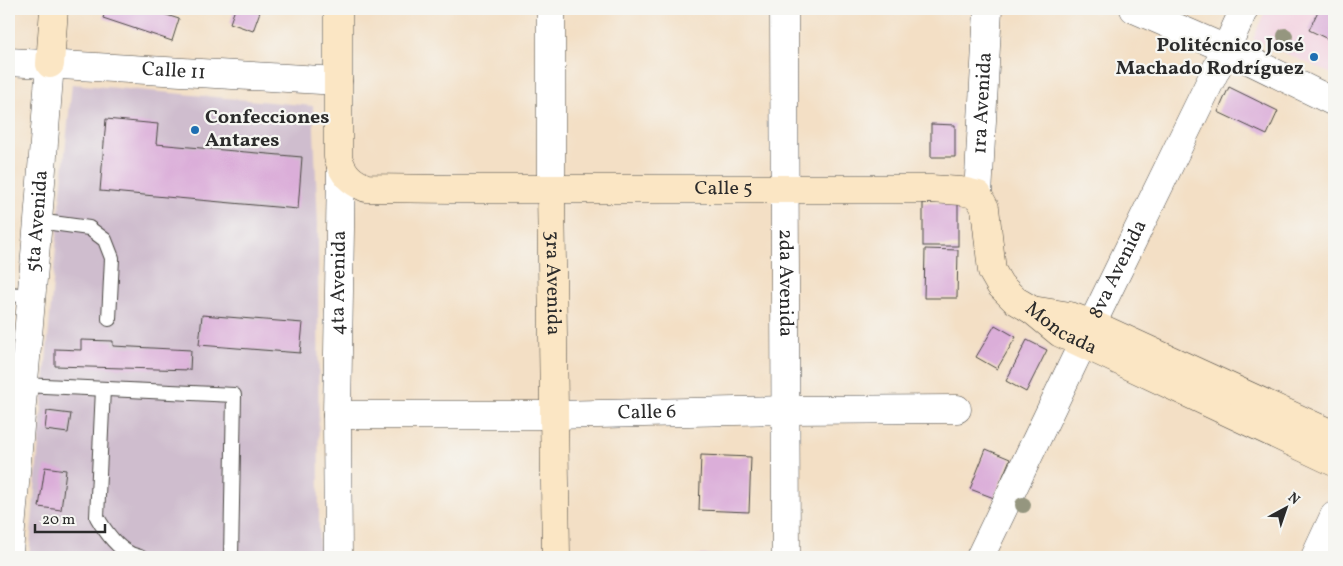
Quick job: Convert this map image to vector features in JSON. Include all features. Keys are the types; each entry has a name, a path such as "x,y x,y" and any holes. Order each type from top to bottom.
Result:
{"street":[{"name":"5ta Avenida","path":"9,552 10,518 23,385 20,295 38,222 54,9"},
{"name":"4ta Avenida","path":"338,9 338,157 341,168 337,415 338,557"},
{"name":"3ra Avenida","path":"551,9 553,415 556,557"},
{"name":"2da Avenida","path":"784,9 786,557"},
{"name":"1ra Avenida","path":"978,196 988,9"},
{"path":"1134,9 1226,49 1334,102"},
{"name":"8va Avenida","path":"980,557 1244,9"},
{"name":"Calle 11","path":"9,62 338,81"},
{"name":"Calle 5","path":"341,168 352,180 366,188 931,189 961,191 978,196"},
{"name":"Moncada","path":"978,196 985,208 992,271 1000,285 1022,305 1032,310 1060,334 1087,334 1334,435"},
{"name":"Moncada","path":"1087,334 1334,462"},
{"name":"Calle 6","path":"337,415 553,415 786,410 957,409"},
{"path":"1315,557 1334,516"}],"lane":[{"path":"38,222 89,228 105,240 112,258 109,319"},
{"path":"23,385 234,395 231,557"},
{"path":"104,389 97,518 114,542 129,554 140,557"}],"shaded area":[{"name":"Politécnico José Machado Rodríguez","path":"1266,9 1334,9 1334,75 1253,39"},
{"path":"72,84 313,106 318,226 319,557 29,557"}],"building":[{"path":"106,9 148,9 179,19 172,41 103,18"},
{"path":"235,9 261,9 253,31 230,23"},
{"path":"1319,9 1334,9 1334,42 1309,30"},
{"path":"1229,87 1278,111 1267,135 1218,112"},
{"path":"106,119 158,124 156,144 302,157 298,209 100,191"},
{"path":"931,124 955,125 955,157 931,157"},
{"path":"923,203 958,203 958,246 923,246"},
{"path":"925,249 958,250 957,298 924,298"},
{"path":"202,315 303,323 300,353 199,345"},
{"path":"995,325 1016,337 997,369 976,357"},
{"path":"81,340 113,341 113,346 191,350 190,370 55,366 55,349 81,350"},
{"path":"1027,340 1047,350 1026,392 1006,381"},
{"path":"47,411 71,414 68,433 45,430"},
{"path":"986,449 1010,459 994,498 970,489"},
{"path":"701,455 751,457 749,512 699,510"},
{"path":"45,467 66,470 61,510 39,507"},
{"path":"695,555 765,555 765,557 695,557"}],"place":[{"name":"Politécnico José Machado Rodríguez","path":"1314,57"},
{"name":"Confecciones Antares","path":"195,130"}]}
